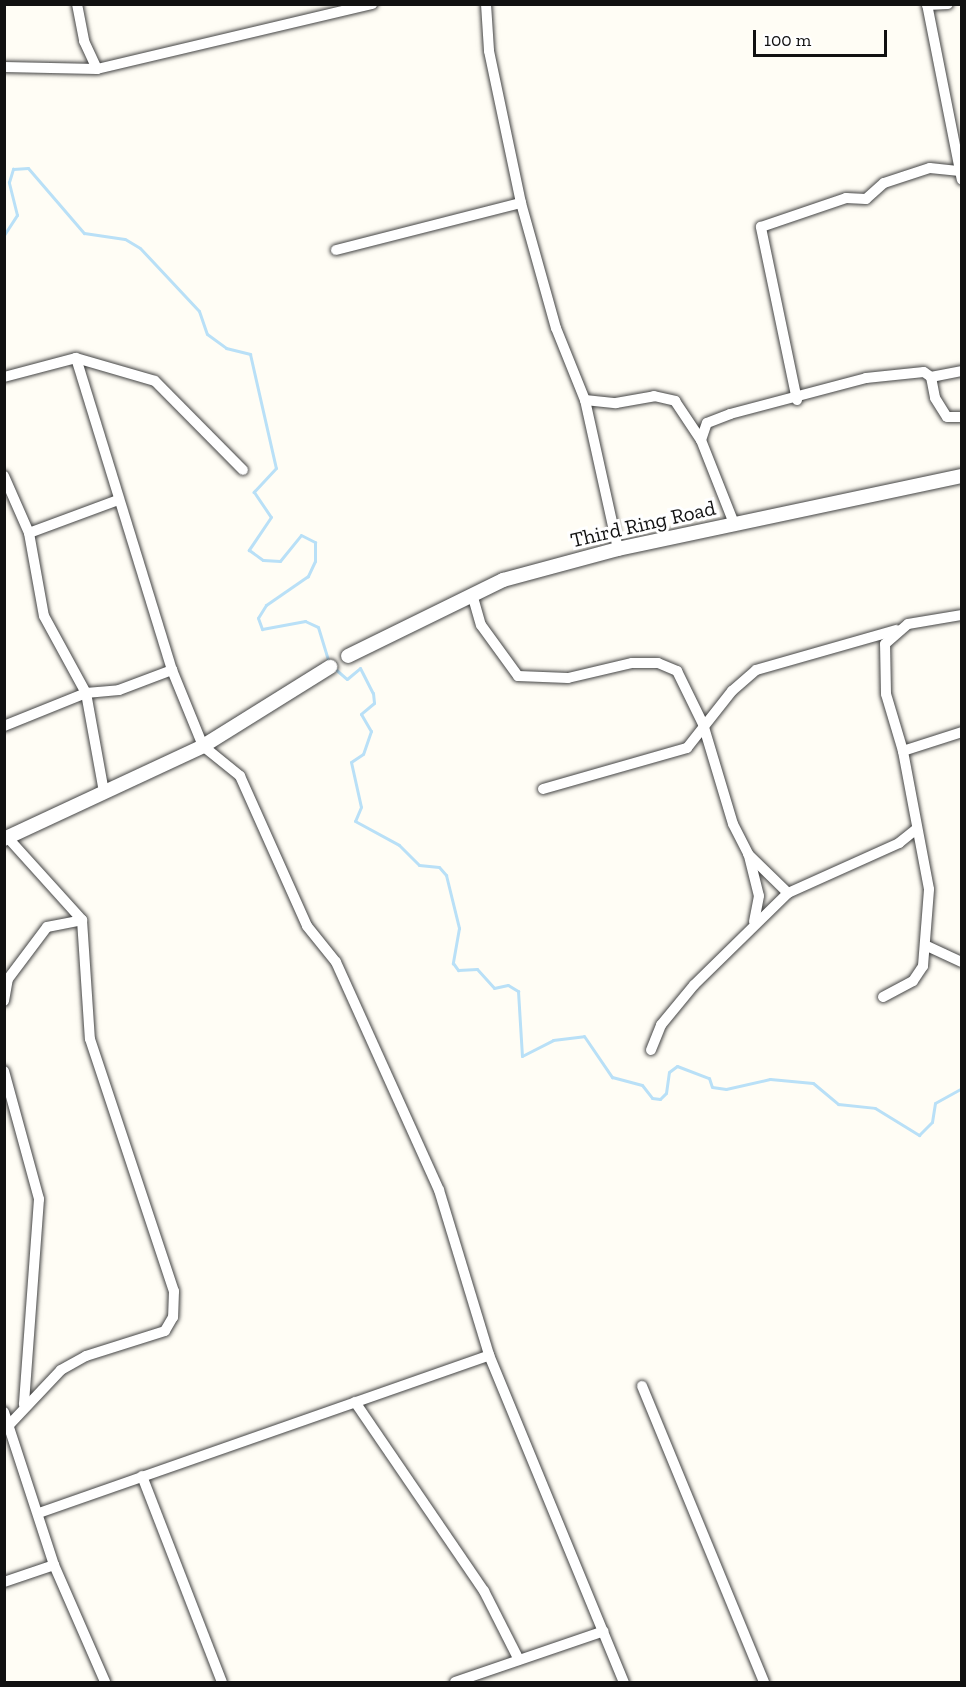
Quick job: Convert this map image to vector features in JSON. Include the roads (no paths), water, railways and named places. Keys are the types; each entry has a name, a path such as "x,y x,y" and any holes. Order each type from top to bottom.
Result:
{"street":[{"path":"77,4 84,41 97,69"},
{"path":"4,67 97,69 339,8 372,4"},
{"path":"486,4 489,51 521,203 556,328 585,400 618,549"},
{"path":"796,400 761,227 846,198 866,199 884,183 930,168 961,176 927,5 948,4"},
{"path":"336,250 521,203"},
{"path":"4,376 76,358 154,381 243,470"},
{"path":"76,358 172,670 204,746 240,776 307,926 336,962 439,1190 489,1355 624,1683"},
{"path":"931,377 962,371"},
{"path":"701,440 707,423 714,419 796,400 866,378 924,372 931,377 935,398 948,417 962,417"},
{"path":"585,400 616,403 654,396 675,401 701,440 735,526"},
{"path":"4,476 29,532 44,616 86,693 104,792"},
{"name":"Third Ring Road","path":"348,656 472,594 618,549 962,476"},
{"path":"29,532 118,500"},
{"path":"472,594 482,625 518,676 568,678 658,663 677,671 703,724 733,824 748,854 759,914 749,930"},
{"path":"543,789 687,748 703,724 756,670 803,660 880,632 962,615"},
{"path":"885,644 896,630"},
{"path":"880,632 885,644 886,694 903,751 915,830 929,889 927,946 913,981 883,997"},
{"path":"9,1425 24,1404 61,1370 86,1356 154,1338 173,1317 174,1290 90,1039 82,920 6,839 204,746 348,656"},
{"path":"4,726 86,693 119,690 172,670"},
{"path":"903,751 962,732"},
{"path":"651,1050 661,1025 681,1001 788,893 836,875 915,830"},
{"path":"748,854 788,893"},
{"path":"4,1001 8,979 47,927 82,920"},
{"path":"927,946 962,962"},
{"path":"4,1071 39,1198 24,1404"},
{"path":"39,1513 489,1355"},
{"path":"642,1386 764,1683"},
{"path":"355,1402 484,1591 519,1660"},
{"path":"4,1412 39,1513 54,1565 105,1683"},
{"path":"142,1476 222,1683"},
{"path":"4,1582 54,1565"},
{"path":"455,1683 604,1631"}],"waterway":[{"path":"4,235 17,215 9,182 13,169 28,168 84,233 125,239 140,248 199,311 207,334 226,348 250,354 276,468 254,492 271,517 249,550 263,560 280,561 301,535 315,542 315,561 308,576 266,605 258,618 262,629 305,621 318,627 329,663"},
{"path":"333,667 347,679 360,668 373,693 374,703 361,714 371,731 363,754 351,762 361,807 355,821 399,845 419,865 439,867 446,875 459,928 453,963 458,970 477,969 494,988 508,985 518,991 522,1056 553,1040 584,1036 612,1077 642,1085 652,1098 660,1099 666,1093 669,1072 677,1066 709,1078 712,1087 726,1089 770,1079 813,1083 838,1104 875,1108 919,1135 932,1122 935,1103 962,1088"}]}
